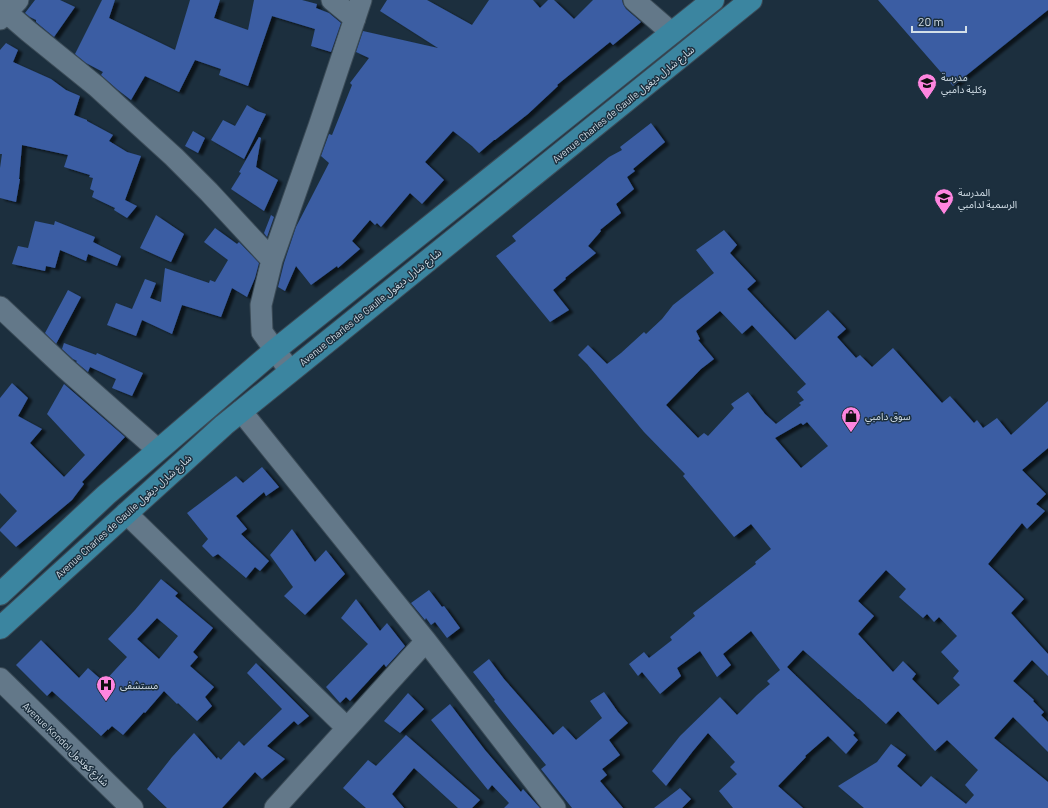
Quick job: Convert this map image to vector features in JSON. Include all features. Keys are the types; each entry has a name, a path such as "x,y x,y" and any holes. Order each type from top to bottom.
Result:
{"main road":[{"path":"0,594 106,495 275,350 714,0"},
{"name":"Avenue Charles de Gaulle شارع شارل ديغول","path":"0,628 224,425 751,0"},
{"path":"515,158 531,178"}],"street":[{"path":"290,371 262,332 261,304 272,260 358,9 332,0"},
{"path":"634,0 672,33"},
{"path":"6,10 96,86 174,157 209,192 272,260"},
{"path":"0,307 65,368 158,450"},
{"path":"241,411 426,641 555,808"},
{"path":"126,513 347,728"},
{"path":"276,808 426,641"},
{"name":"Avenue Kondol شارع كوندول","path":"0,680 132,808"}],"building":[{"path":"35,0 60,0 75,7 54,37 36,22 36,20 25,13"},
{"path":"102,0 115,0 109,18 175,50 190,0 220,0 214,18 248,30 254,0 302,0 317,4 316,8 329,13 341,23 331,52 311,46 315,29 272,16 248,86 219,75 221,69 195,60 179,92 145,76 131,100 101,75 103,72 86,63 75,54"},
{"path":"387,0 427,0 472,25 489,0 533,0 540,8 548,0 554,0 574,19 593,0 622,0 626,9 641,22 613,45 610,42 557,85 558,86 528,114 479,153 453,131 425,162 444,180 422,204 410,193 381,227 377,223 375,225 370,220 352,241 360,249 338,268 337,266 311,285 296,266 285,291 278,287 296,227 329,163 321,156 329,134 332,135 352,85 350,83 369,58 356,52 363,31 438,48 380,11"},
{"path":"878,0 1048,0 1048,10 953,86"},
{"path":"6,43 18,50 13,62 51,79 66,90 80,96 74,115 87,120 113,135 109,141 127,152 141,156 125,200 137,206 127,218 114,210 115,208 92,197 94,191 90,189 93,178 89,177 90,175 64,167 68,155 22,145 20,179 16,202 0,198 0,168 2,154 0,154 0,50"},
{"path":"247,105 266,114 244,159 211,140 223,120 235,126"},
{"path":"651,123 665,142 633,169 635,171 627,177 634,189 616,204 621,213 600,230 601,231 588,246 596,253 565,278 566,279 553,290 569,310 550,322 496,256 516,241 512,236 609,157 622,150 620,147"},
{"path":"193,131 205,138 198,153 185,146"},
{"path":"259,137 261,138 256,167 278,180 264,211 231,189 241,173 239,172"},
{"path":"156,215 184,234 171,262 140,248"},
{"path":"271,215 274,217 267,237 264,233"},
{"path":"35,221 54,225 55,221 95,237 93,242 121,256 117,266 88,254 86,261 60,250 55,268 46,266 45,271 12,264 18,246 28,248"},
{"path":"215,228 237,244 239,242 259,263 255,278 247,297 232,288 221,317 182,305 172,334 142,320 136,336 107,325 116,303 132,309 145,279 156,283 150,298 161,302 165,268 209,283 210,280 215,282 228,260 204,242"},
{"path":"724,230 737,245 730,253 756,281 747,289 795,340 828,310 846,329 837,337 856,358 860,355 872,367 893,348 942,403 950,396 974,423 977,420 983,428 997,418 1011,435 1048,401 1048,448 1022,470 1046,494 1036,504 1045,511 1027,529 1022,523 988,564 1024,599 1011,613 1048,654 1048,676 1032,660 1013,681 1034,700 1033,701 1044,712 1041,715 1048,722 1048,752 1013,717 994,738 1048,782 1048,808 864,808 838,786 877,762 891,744 906,755 897,766 921,787 931,776 966,804 974,795 965,785 978,770 947,740 935,751 898,711 886,724 803,650 787,667 855,733 853,735 858,740 846,754 828,736 805,756 806,757 778,786 803,808 733,808 719,791 737,774 730,767 735,762 708,733 666,786 652,771 680,736 720,697 737,715 770,684 767,681 780,670 751,631 723,654 731,665 717,677 700,651 677,668 681,676 660,694 642,672 638,676 629,664 644,652 649,658 672,640 670,637 695,616 693,613 756,564 755,562 771,549 751,524 734,537 683,476 685,474 644,432 578,355 588,345 607,364 644,332 646,334 662,319 673,305 714,273 696,250","holes":["720,311 742,334 752,325 806,384 797,392 804,400 799,403 801,405 776,424 765,414 748,392 731,404 734,408 708,436 704,433 698,438 666,405 701,369 714,359 698,340 700,339 696,331","807,422 828,446 801,468 775,438 801,423 803,425","886,570 906,589 899,597 923,618 927,614 934,622 939,617 957,636 941,652 959,671 953,678 960,685 938,705 912,679 916,674 903,661 893,672 858,634 874,616 858,601"]},
{"path":"68,290 81,297 56,344 45,333"},
{"path":"64,343 96,355 97,353 143,373 132,396 112,388 116,379 90,367 88,372 62,349"},
{"path":"12,383 28,398 18,416 42,429 30,443 64,477 85,455 47,414 64,384 125,437 82,482 84,484 72,500 16,547 0,531 0,529 17,511 0,493 0,398"},
{"path":"262,467 279,487 266,496 264,492 236,516 247,529 241,534 269,561 260,571 255,567 246,578 218,554 213,557 202,546 208,539 187,513 236,476 243,483"},
{"path":"292,529 315,562 326,550 345,574 305,615 284,596 293,587 270,555"},
{"path":"161,579 178,593 175,596 213,628 193,652 198,657 190,666 214,687 205,697 212,706 197,721 164,691 123,735 112,726 101,736 52,691 47,696 16,665 41,640 79,678 88,668 104,682 127,657 108,639","holes":["157,618 178,636 159,659 137,639"]},
{"path":"429,590 442,607 444,606 460,628 447,638 435,622 431,625 411,603"},
{"path":"356,599 380,631 387,623 405,646 386,667 384,664 350,701 346,697 340,703 326,687 368,644 341,618"},
{"path":"489,659 504,679 553,735 563,726 576,740 602,718 590,701 604,692 628,723 609,740 620,755 602,769 607,775 600,781 623,808 572,808 541,769 546,765 494,701 495,700 473,672"},
{"path":"256,663 309,716 298,725 294,721 267,746 285,759 262,779 255,772 222,808 167,808 147,789 172,757 194,733 217,759 218,757 221,760 239,741 244,746 282,709 247,673"},
{"path":"408,693 424,709 400,733 384,721"},
{"path":"450,704 485,750 521,792 523,789 540,808 504,808 509,803 492,785 488,790 431,720"},
{"path":"406,735 480,800 472,808 458,808 414,768 392,794 404,808 366,808 343,788 368,760 376,766"},
{"path":"680,788 691,799 682,808 654,808"}],"place":[{"name":"مدرسة وكلية دامبي","path":"927,100"},
{"name":"المدرسة الرسمية لدامبي","path":"944,215"},
{"name":"سوق دامبي","path":"851,433"},
{"name":"مستشفى","path":"106,702"}]}
